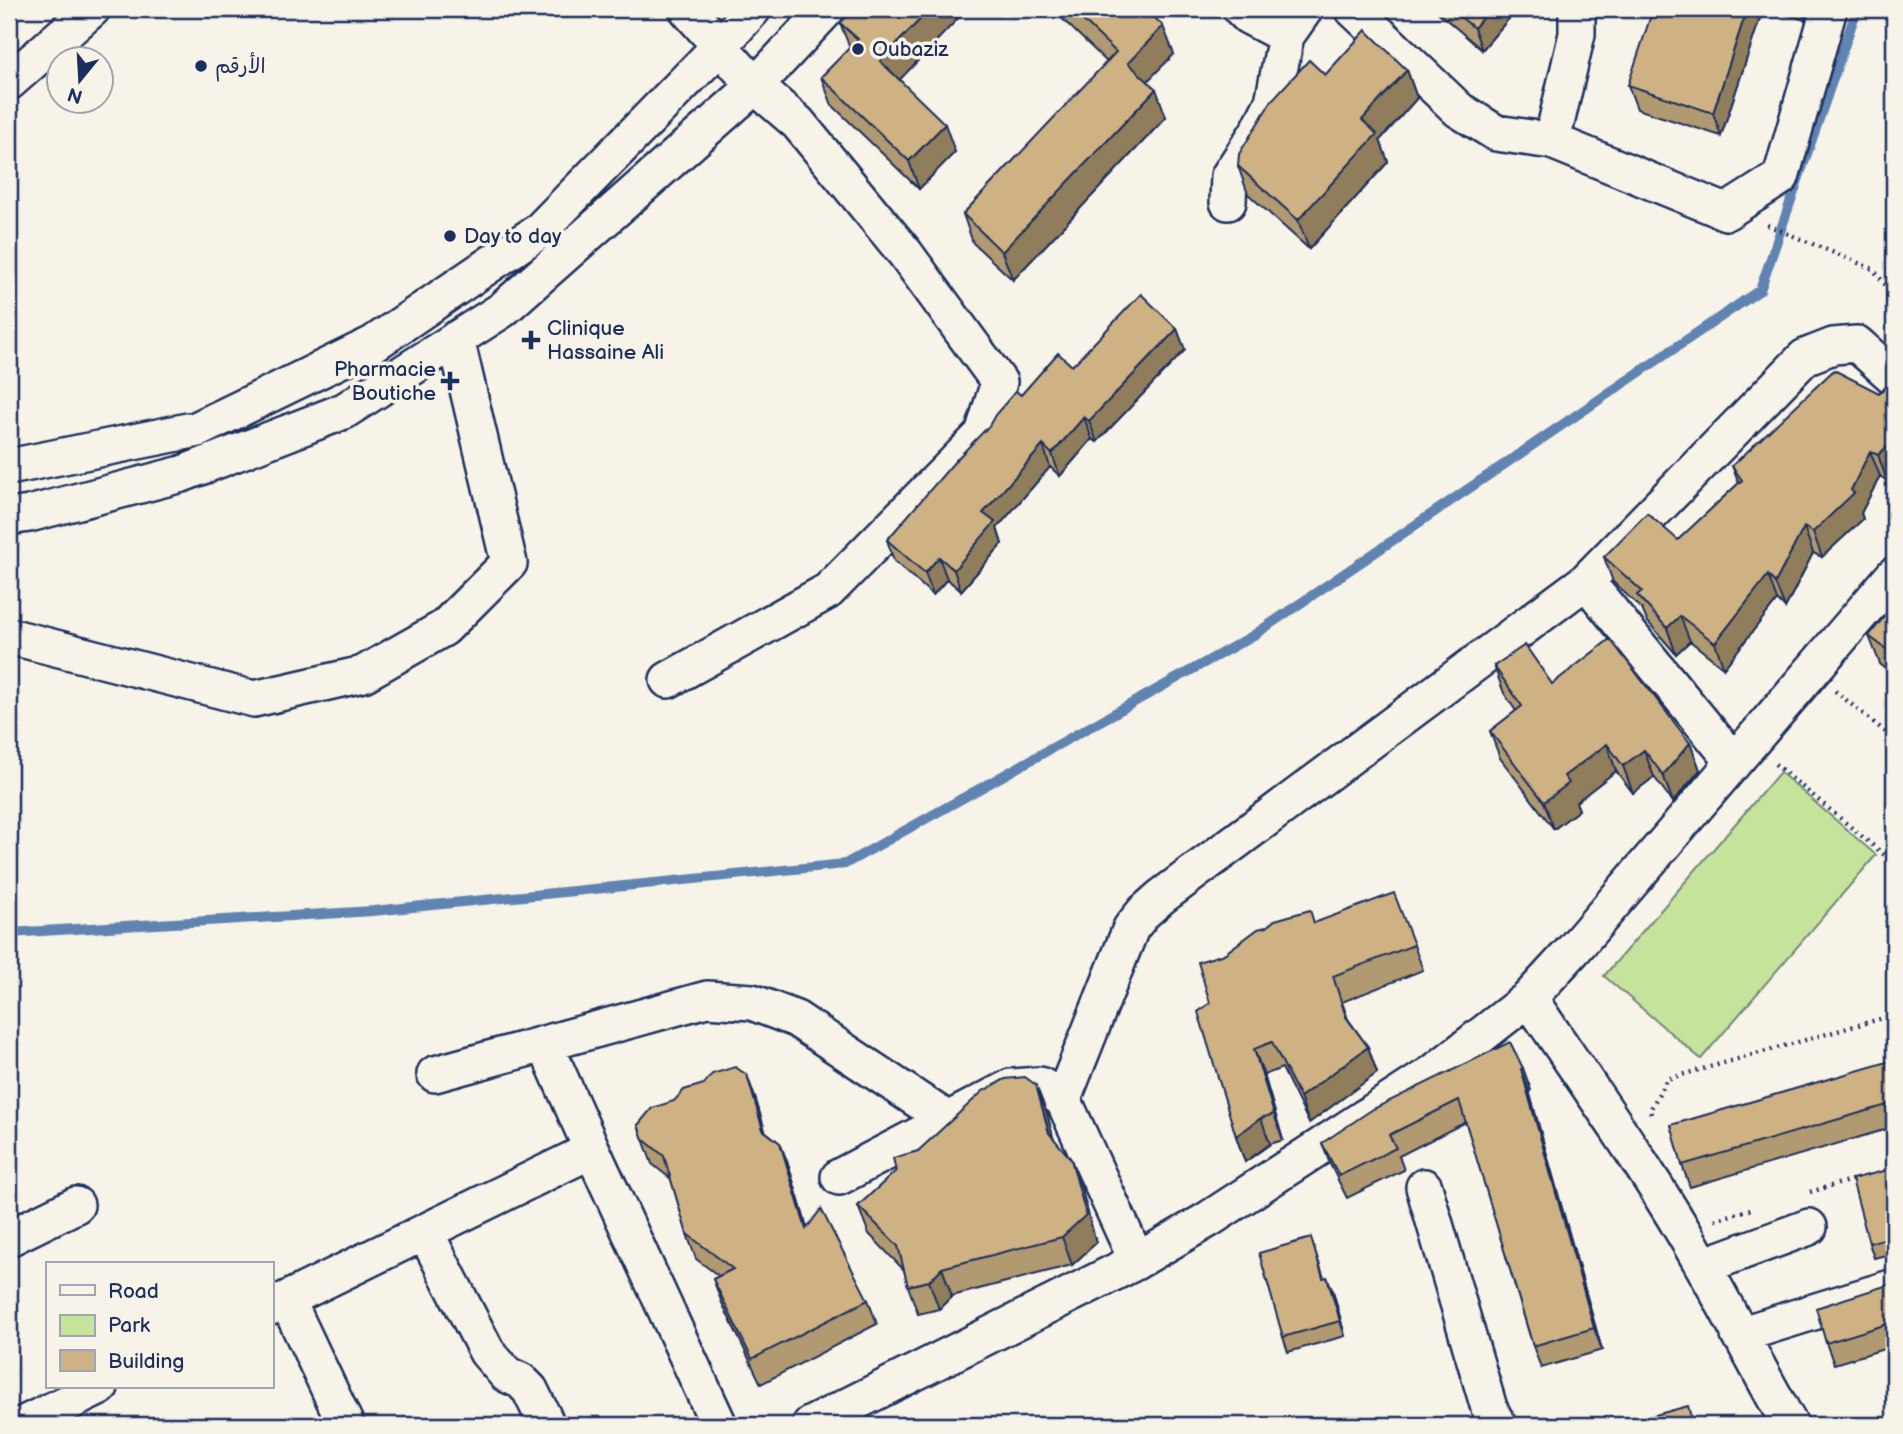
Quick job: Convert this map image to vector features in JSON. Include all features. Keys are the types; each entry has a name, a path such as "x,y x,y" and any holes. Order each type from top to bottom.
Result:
{"street":[{"path":"9,82 92,9"},
{"path":"668,680 828,591 983,434 999,382 905,253 799,123 754,86 687,9"},
{"path":"9,467 198,429 373,344 539,231 753,9"},
{"path":"9,516 29,514 182,474 344,411 502,310 754,86 827,9"},
{"path":"1228,202 1229,176 1259,130 1273,102 1295,22 1248,16 1241,9"},
{"path":"1353,9 1459,110 1496,134 1552,141 1726,212 1781,177 1829,9"},
{"path":"1552,141 1577,34 1577,9"},
{"path":"9,636 254,699 363,674 444,628 509,563 456,339"},
{"path":"1063,1099 1131,928 1161,897 1586,582 1805,357 1833,346 1857,344 1894,377"},
{"path":"810,1425 1137,1261 1314,1152 1433,1073 1529,998 1894,575"},
{"path":"1586,582 1742,753"},
{"path":"1529,998 1641,1163 1703,1266 1790,1425"},
{"path":"435,1074 707,999 752,1002 796,1019 948,1120"},
{"path":"545,1044 719,1425"},
{"path":"839,1177 1012,1087 1040,1085 1063,1099 1137,1261"},
{"path":"346,1425 279,1303 592,1150"},
{"path":"1424,1187 1489,1408 1498,1425"},
{"path":"9,1238 76,1205"},
{"path":"1703,1266 1807,1211"},
{"path":"425,1232 487,1352 506,1374 521,1381 530,1390 547,1425"},
{"path":"1739,1335 1894,1287"},
{"path":"22,1425 88,1403"}],"path":[{"path":"1757,221 1873,269 1894,296"},
{"path":"1812,672 1894,740"},
{"path":"1742,753 1894,864 1886,926 1894,929"},
{"path":"1651,1123 1650,1110 1667,1079 1894,1015"},
{"path":"1881,1172 1894,1168"},
{"path":"1807,1211 1856,1179"},
{"path":"1714,1220 1753,1209"}],"green space":[{"path":"1780,772 1876,855 1701,1059 1604,976"}],"building":[{"path":"854,9 930,9 880,61 945,124 909,161 821,77 858,39 840,23"},
{"path":"1071,9 1146,9 1163,26 1128,63 1156,89 1002,252 963,214 1116,52"},
{"path":"1451,9 1490,9 1474,28"},
{"path":"1653,9 1747,9 1713,113 1628,85"},
{"path":"1366,30 1407,70 1362,120 1377,134 1298,220 1238,166 1239,154 1272,100 1309,60 1325,75"},
{"path":"1141,294 1177,329 1089,421 1084,417 1052,454 1043,445 983,513 995,522 954,570 939,557 925,573 887,540 989,426 1016,391 1021,395 1058,353 1072,366"},
{"path":"1834,370 1879,393 1894,379 1894,442 1878,455 1870,451 1851,490 1854,493 1813,532 1804,527 1775,583 1768,575 1715,643 1680,616 1667,628 1637,595 1642,591 1604,557 1647,513 1678,540 1742,480 1732,466"},
{"path":"1894,604 1894,655 1869,636"},
{"path":"1610,639 1690,743 1663,775 1644,750 1623,766 1607,744 1564,776 1569,783 1544,802 1490,731 1522,706 1494,666 1525,645 1552,684"},
{"path":"1394,893 1414,945 1333,976 1346,1017 1368,1047 1300,1097 1272,1042 1254,1049 1274,1114 1261,1118 1236,1136 1198,1012 1210,1003 1198,962 1224,954 1275,920 1310,910 1314,923"},
{"path":"1510,1042 1523,1068 1521,1069 1594,1328 1533,1346 1459,1100 1389,1135 1396,1148 1339,1176 1322,1143 1373,1109"},
{"path":"1894,1060 1894,1103 1682,1165 1671,1125"},
{"path":"735,1067 747,1075 763,1130 780,1143 806,1229 821,1209 868,1300 752,1359 713,1279 733,1269 687,1234 664,1156 643,1139 638,1125 652,1108 674,1101 684,1090 704,1084 712,1074"},
{"path":"1025,1077 1036,1085 1049,1133 1071,1159 1086,1215 1062,1237 942,1268 929,1281 908,1286 898,1246 858,1206 896,1171 893,1158 918,1151 983,1091 1005,1079"},
{"path":"1888,1170 1894,1191 1894,1236 1869,1243 1852,1179"},
{"path":"1311,1238 1323,1278 1327,1277 1340,1321 1283,1337 1259,1253"},
{"path":"1894,1283 1894,1322 1826,1343 1816,1308"},
{"path":"1688,1406 1693,1425 1619,1425"}],"waterway":[{"path":"9,933 373,911 845,864 1254,635 1760,290 1857,9"}],"place":[{"name":"Oubaziz","path":"858,49"},
{"name":"الأرقم","path":"201,66"},
{"name":"Day to day","path":"450,236"},
{"name":"Clinique Hassaine Ali","path":"531,340"},
{"name":"Pharmacie Boutiche","path":"450,381"}]}
